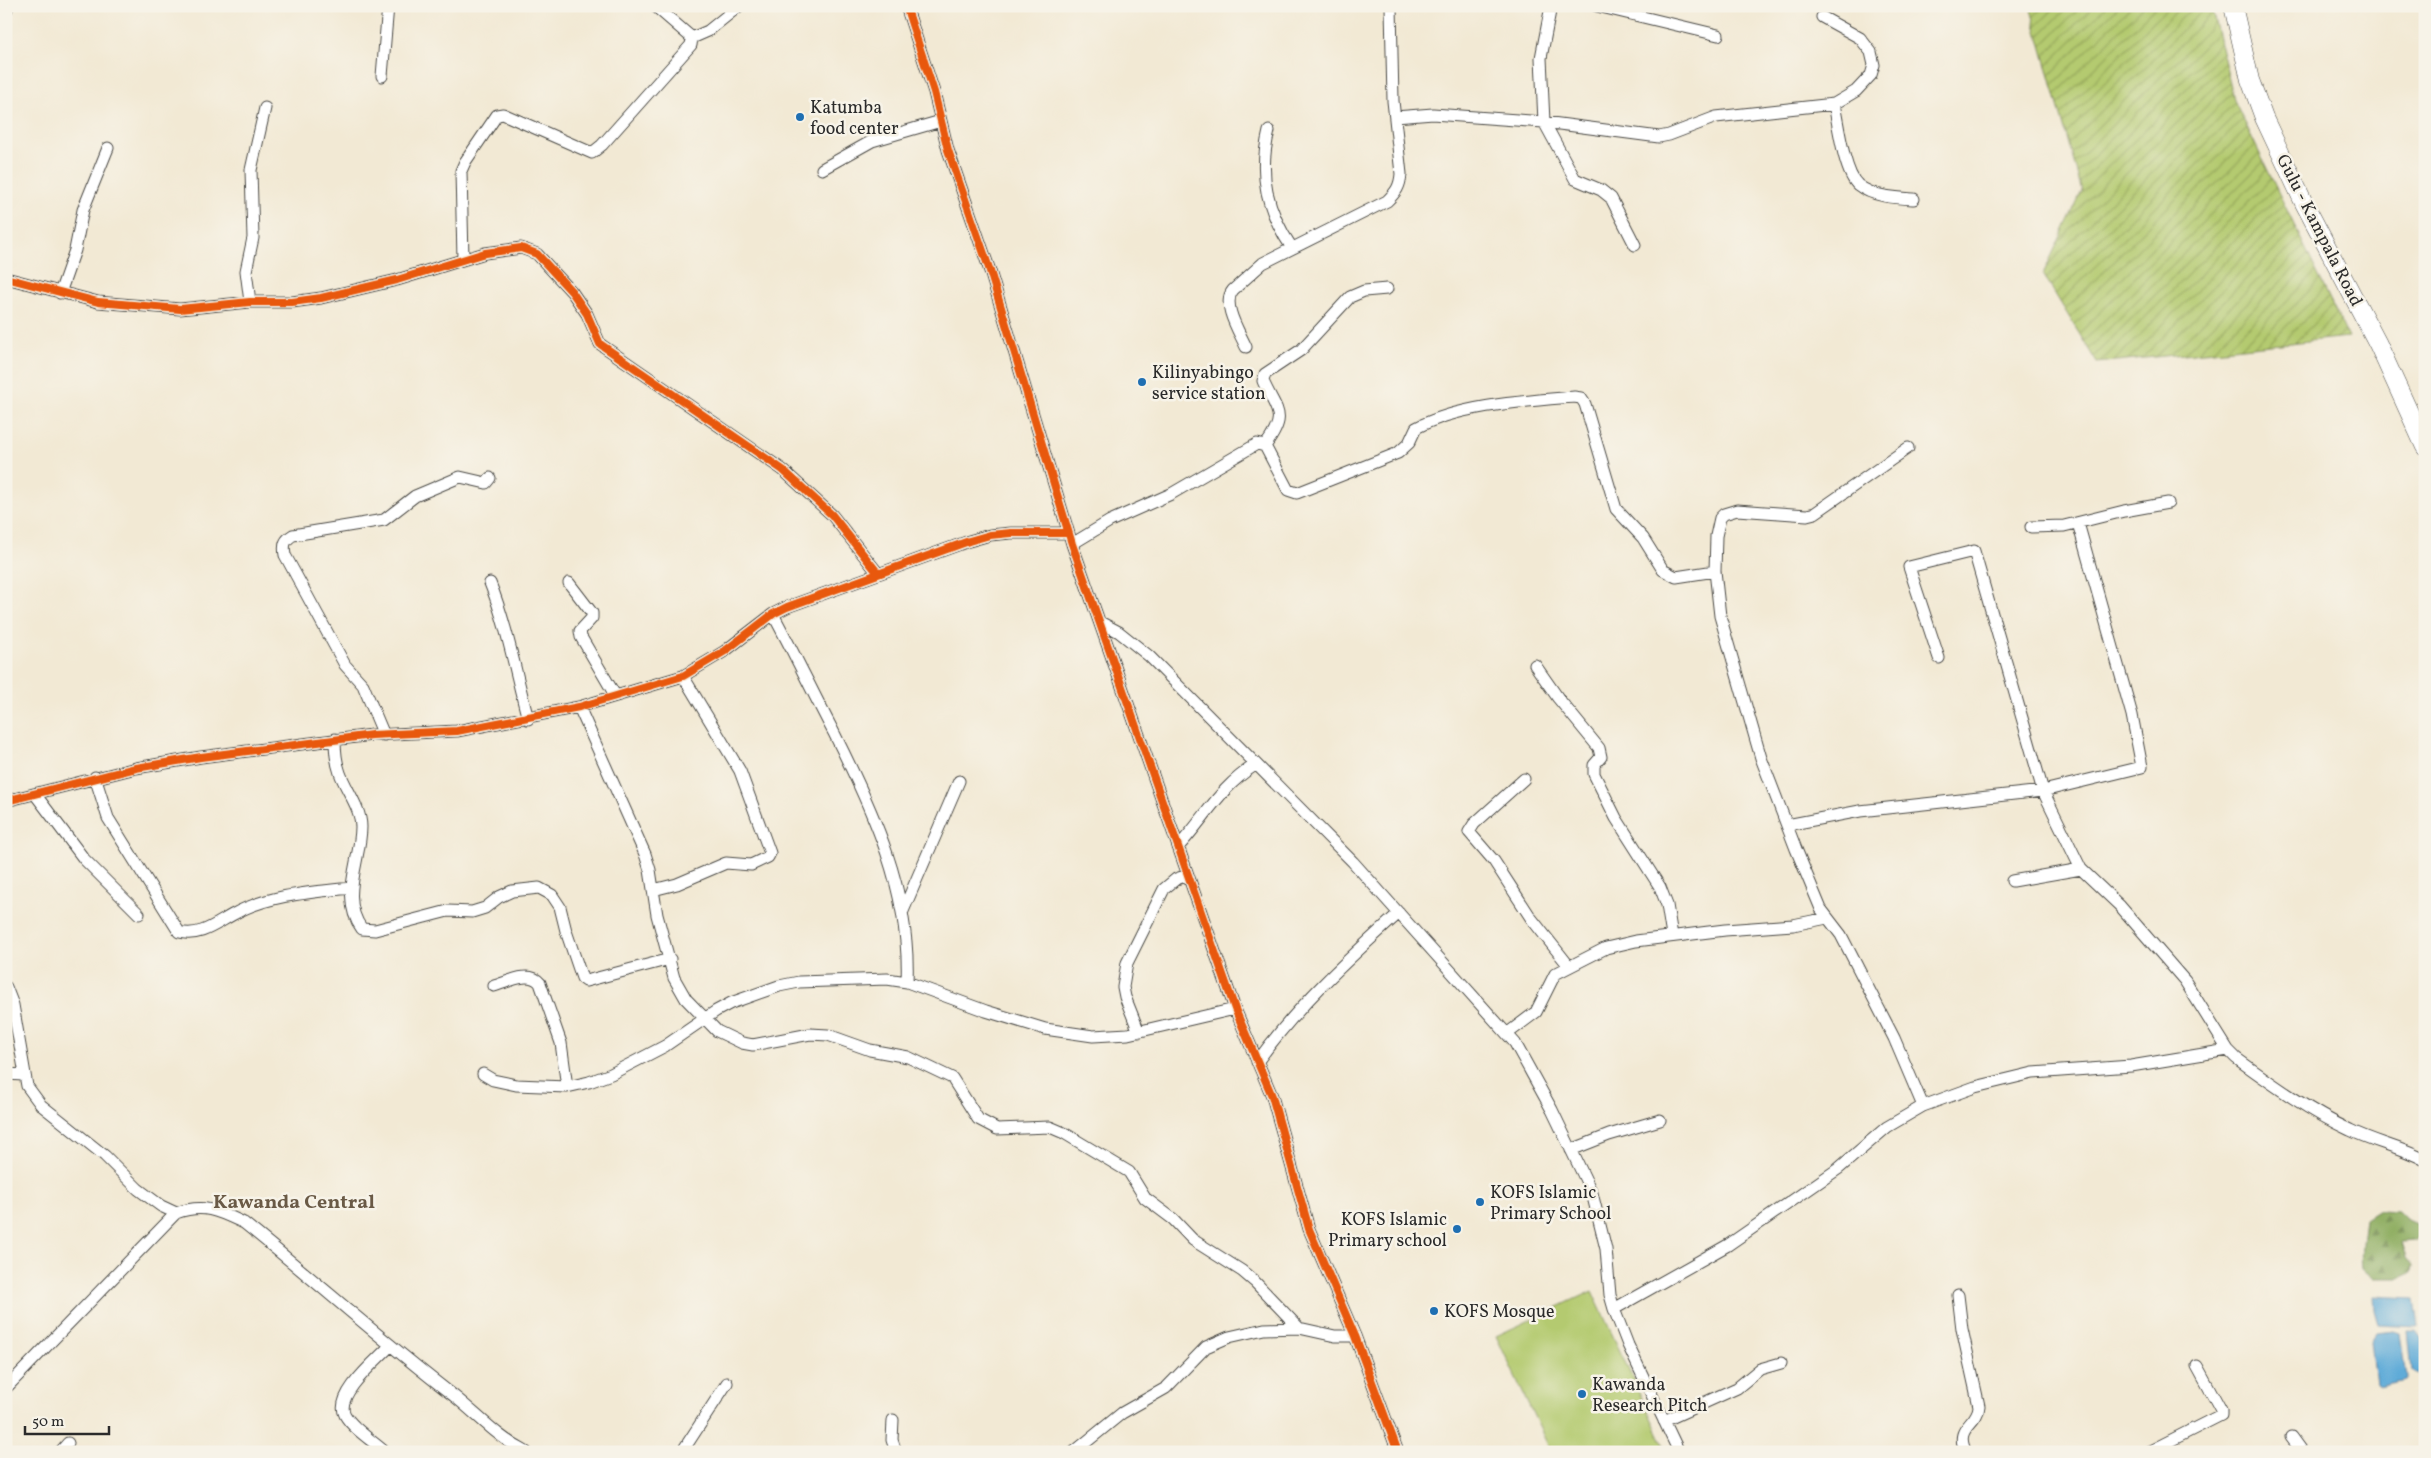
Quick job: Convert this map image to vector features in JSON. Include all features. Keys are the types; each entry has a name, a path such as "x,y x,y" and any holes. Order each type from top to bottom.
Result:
{"main road":[{"name":"Gulu - Kampala Road","path":"2233,6 2250,80 2264,118 2300,194 2378,344 2425,447"}],"street":[{"path":"6,12 8,6"},
{"path":"382,76 388,6"},
{"path":"656,6 692,38"},
{"path":"692,38 708,31 740,6"},
{"path":"906,6 934,92 956,178 990,271 1070,538 1234,1009 1272,1096 1309,1230 1355,1336 1398,1452"},
{"path":"1246,348 1228,302 1230,294 1263,263 1387,200 1396,192 1401,174 1395,117 1391,6"},
{"path":"1551,6 1541,58 1544,122 1575,179 1601,190 1611,198 1635,245"},
{"path":"1597,6 1718,35"},
{"path":"1395,117 1433,114 1492,120 1544,122 1659,137 1716,117 1834,104 1865,84 1871,75 1874,65 1870,52 1860,38 1822,17"},
{"path":"463,259 461,171 492,120 497,115 503,114 584,152 592,153 602,145 691,45 692,38"},
{"path":"1834,104 1841,138 1855,181 1865,189 1890,197 1914,199"},
{"path":"250,302 246,271 253,238 251,170 265,108"},
{"path":"822,169 872,141 941,121"},
{"path":"1269,130 1264,163 1270,206 1275,220 1292,248"},
{"path":"60,293 75,250 83,210 108,148"},
{"path":"6,278 60,293 124,305 180,309 250,302 292,302 358,291 463,259 502,249 521,248 538,254 572,292 587,314 600,344 783,470 832,515 877,572"},
{"path":"1265,446 1277,427 1279,414 1263,381 1266,374 1301,350 1350,297 1364,291 1387,289"},
{"path":"6,800 96,778 192,759 334,739 384,734 457,731 528,719 579,707 683,676 725,651 773,614 810,597 947,547 990,535 1070,538 1171,494 1256,444 1265,446 1288,490 1297,493 1398,453 1409,443 1416,428 1446,415 1471,409 1558,398 1581,398 1585,404 1616,509 1643,538 1663,570 1676,577 1715,572"},
{"path":"1908,448 1815,513 1807,515 1736,510 1724,514 1720,518 1716,536 1715,572 1716,593 1726,642 1747,702 1761,758 1787,825 1814,892 1827,918 1841,935 1894,1038 1923,1106"},
{"path":"384,734 363,685 345,665 285,555 284,545 286,539 293,535 384,520 415,496 460,477 486,483 490,478"},
{"path":"2031,527 2078,523 2124,511 2168,503"},
{"path":"1787,825 1860,811 2043,791 2142,766 2132,715 2078,523"},
{"path":"1940,658 1909,567 1974,550 2043,791 2081,869 2120,906 2185,980 2228,1050 2271,1083 2350,1131 2414,1154 2425,1160"},
{"path":"490,583 501,611 506,639 528,719"},
{"path":"569,583 592,613 592,618 580,631 581,637 615,696"},
{"path":"773,614 863,792 894,872 903,911 908,954 907,982"},
{"path":"1100,622 1119,632 1149,656 1353,862 1508,1033 1528,1064 1572,1150 1597,1208 1606,1248 1610,1295 1614,1309 1628,1345 1679,1452"},
{"path":"1535,665 1564,706 1599,748 1601,757 1594,765 1594,774 1616,818 1660,887 1667,905 1672,936"},
{"path":"653,890 677,884 726,863 751,865 768,857 770,853 740,771 683,676"},
{"path":"579,707 637,836 650,870 658,915 674,978 686,999 717,1031 742,1044 753,1044 810,1034 828,1035 870,1050 908,1057 952,1078 978,1119 997,1129 1050,1128 1064,1133 1130,1172 1146,1198 1173,1220 1193,1240 1255,1282 1299,1328"},
{"path":"334,739 335,755 340,774 360,819 360,844 352,888 353,905 360,926 370,930 448,911 472,912 484,908 499,897 512,891 539,888 552,895 560,907 582,978 586,981 670,959"},
{"path":"1178,847 1202,820 1220,793 1232,781 1255,764"},
{"path":"96,778 108,818 179,932 190,935 202,932 233,914 262,903 316,892 352,888"},
{"path":"1524,780 1474,824 1469,832 1494,862 1531,918 1569,966"},
{"path":"903,911 959,781"},
{"path":"35,794 84,858 139,914"},
{"path":"2012,882 2081,869"},
{"path":"1139,1032 1125,997 1124,987 1127,963 1164,889 1176,879 1188,875"},
{"path":"1257,1062 1275,1037 1312,994 1399,913"},
{"path":"1508,1033 1536,1012 1553,977 1569,966 1617,944 1672,936 1793,925 1827,918"},
{"path":"494,986 528,976 540,982 561,1043 567,1087"},
{"path":"483,1074 493,1080 516,1084 567,1087 589,1082 611,1074 666,1046 731,1003 779,986 799,982 887,979 907,982 986,1011 1045,1029 1093,1036 1139,1032 1234,1009"},
{"path":"6,987 13,1005 23,1075 27,1086 41,1104 105,1156 138,1190 161,1206 176,1213"},
{"path":"1614,1309 1728,1245 1838,1169 1887,1127 1923,1106 1975,1087 2033,1073 2122,1067 2228,1050"},
{"path":"6,1074 23,1075"},
{"path":"1572,1150 1602,1137 1660,1120"},
{"path":"6,1388 176,1213 192,1207 219,1210 244,1223 389,1347 466,1406 488,1428 526,1452"},
{"path":"1958,1295 1962,1329 1979,1406 1978,1414 1968,1424 1963,1434 1962,1443 1966,1452"},
{"path":"1074,1452 1122,1413 1166,1388 1206,1347 1241,1334 1264,1329 1299,1328 1335,1336 1355,1336"},
{"path":"385,1452 346,1417 343,1411 348,1390 389,1347"},
{"path":"1664,1421 1737,1388 1760,1369 1781,1363"},
{"path":"2148,1452 2221,1416 2221,1410 2197,1366"},
{"path":"682,1452 727,1383"},
{"path":"893,1420 892,1440 896,1452"},
{"path":"2292,1437 2302,1452"}],"green space":[{"path":"2030,6 2211,6 2234,100 2348,337 2097,363 2043,274 2082,191"},
{"path":"2379,1210 2398,1211 2408,1221 2419,1226 2421,1234 2416,1241 2401,1242 2406,1258 2412,1265 2411,1272 2398,1278 2373,1278 2362,1268 2365,1219"},
{"name":"Kawanda Research Pitch","path":"1592,1291 1667,1452 1551,1452 1496,1336"}],"water":[{"path":"2373,1297 2414,1299 2418,1327 2378,1325"},
{"path":"2394,1331 2400,1333 2406,1378 2404,1381 2379,1387 2376,1385 2371,1341 2376,1333"},
{"path":"2408,1331 2417,1331 2423,1339 2425,1371 2420,1376 2412,1372"}],"cycle path":[{"path":"906,6 934,92 948,150 990,271 1072,544 1235,1009 1272,1096 1309,1229 1355,1336 1398,1452"},
{"path":"6,278 98,302 180,309 250,302 292,302 321,298 397,280 485,253 521,248 537,254 572,292 587,314 600,344 783,470 832,515 877,572"},
{"path":"6,801 136,768 201,757 372,735 457,731 579,707 683,676 725,651 773,614 787,607 969,541 990,535 1011,533 1068,533"}],"place":[{"name":"Katumba food center","path":"800,117"},
{"name":"Kilinyabingo service station","path":"1142,382"},
{"name":"KOFS Islamic Primary School","path":"1480,1202"},
{"name":"KOFS Islamic Primary school","path":"1457,1229"},
{"name":"KOFS Mosque","path":"1434,1311"},
{"name":"Kawanda Research Pitch","path":"1582,1394"}],"district":[{"name":"Kawanda Central","path":"294,1201"}]}
